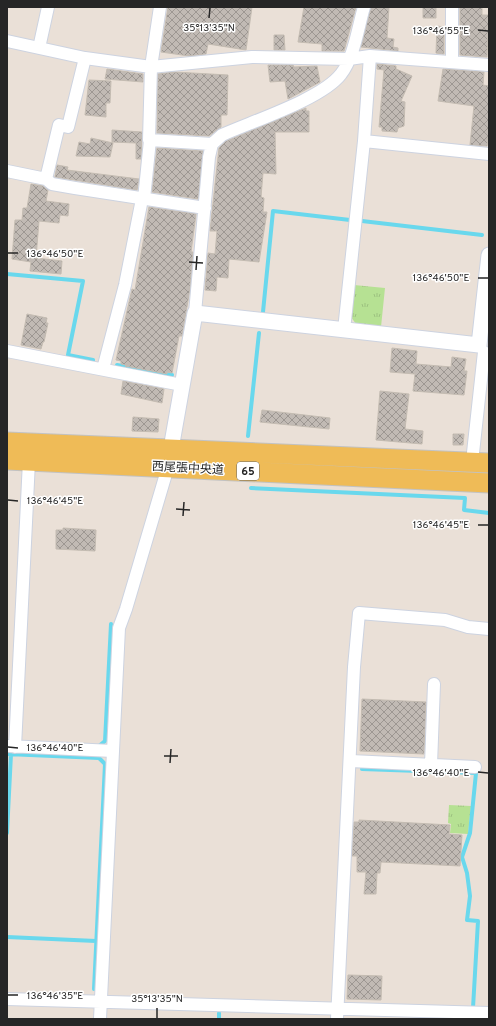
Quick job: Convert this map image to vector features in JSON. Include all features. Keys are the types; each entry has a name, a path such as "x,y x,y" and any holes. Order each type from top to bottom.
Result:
{"main road":[{"name":"西尾張中央道","path":"7,442 169,458 489,483"},
{"name":"西尾張中央道","path":"7,460 29,461 169,458 480,463"}],"street":[{"path":"39,48 48,7"},
{"path":"103,369 125,285 143,199 150,140 151,67 160,7"},
{"path":"100,1019 119,628 126,609 169,458 196,313 209,157 212,144 222,135 326,88 341,73 349,59 364,7"},
{"path":"452,7 452,62"},
{"path":"7,41 85,58 151,67 252,57 349,59 370,56 489,65"},
{"path":"344,330 364,141 370,56"},
{"path":"46,179 59,125 68,127 85,58"},
{"path":"150,140 212,144"},
{"path":"364,141 489,154"},
{"path":"7,171 46,179 52,184 205,208"},
{"path":"480,463 489,255"},
{"path":"196,313 344,330 484,350"},
{"path":"7,351 182,385"},
{"path":"29,461 11,746 113,751"},
{"path":"337,1014 358,613 445,620 468,627 489,629"},
{"path":"432,765 434,684"},
{"path":"350,761 474,767"},
{"path":"7,999 101,1002 337,1014 489,1013"}],"green space":[{"path":"354,285 385,288 381,327 356,324 351,317"},
{"path":"449,805 471,806 468,834 450,833 451,824 448,823"}],"building":[{"path":"168,7 252,7 246,50 208,44 206,54 189,56 161,52"},
{"path":"304,7 356,7 344,51 322,51 322,44 298,42"},
{"path":"371,7 389,7 387,38 394,39 393,47 398,48 398,51 361,47"},
{"path":"423,7 436,7 436,18 423,18"},
{"path":"460,7 482,7 482,15 489,15 487,57 460,55"},
{"path":"437,26 444,27 444,54 436,53"},
{"path":"274,35 284,35 285,50 274,50"},
{"path":"377,64 396,66 396,69 412,76 401,101 405,102 404,126 398,128 397,132 382,131 382,127 379,127 384,70 377,69"},
{"path":"268,65 293,65 294,67 317,66 320,82 288,99 285,81 270,82"},
{"path":"107,69 143,74 143,82 105,79"},
{"path":"443,69 484,72 483,85 489,86 489,132 487,146 470,145 474,106 438,101"},
{"path":"174,72 228,75 227,115 221,115 221,127 209,136 157,133 158,74"},
{"path":"89,80 111,81 110,103 106,103 106,117 85,115"},
{"path":"306,108 306,111 309,111 309,132 275,132 276,174 263,173 261,197 264,198 263,212 267,212 259,262 229,259 228,278 217,277 216,291 205,290 208,253 215,254 217,231 210,231 219,148 226,141"},
{"path":"112,130 142,132 141,159 136,159 136,143 112,142"},
{"path":"91,138 113,143 110,157 76,156 79,142 90,144"},
{"path":"157,148 203,151 198,199 152,192"},
{"path":"57,165 68,167 67,170 139,179 137,190 55,177"},
{"path":"31,184 43,186 48,190 46,201 69,204 68,216 60,215 59,223 39,221 36,258 62,261 61,274 30,271 31,262 12,259 15,220 22,220 23,208 27,208"},
{"path":"149,207 196,214 191,252 193,252 190,289 182,336 179,336 172,373 167,372 167,374 125,366 126,365 121,364 121,361 116,360 132,289 135,290"},
{"path":"27,314 47,318 46,323 48,323 41,349 21,345"},
{"path":"392,348 417,351 416,364 451,367 452,357 466,359 464,371 467,371 464,395 413,391 415,374 390,372"},
{"path":"123,381 164,389 162,403 121,394"},
{"path":"380,391 409,394 405,429 423,431 422,444 376,440"},
{"path":"262,410 330,418 329,429 260,422"},
{"path":"133,417 159,419 158,432 132,431"},
{"path":"453,434 464,434 463,445 453,445"},
{"path":"63,528 96,530 95,551 56,549 56,530 63,530"},
{"path":"362,699 426,702 424,754 360,751"},
{"path":"359,820 450,825 449,834 462,835 460,866 381,862 380,873 377,873 376,894 364,894 366,872 357,872 357,856 352,856 354,822 359,822"},
{"path":"348,975 382,976 381,1000 347,999"}],"waterway":[{"path":"263,312 273,211 350,220"},
{"path":"362,221 482,235"},
{"path":"7,274 83,281 68,355 93,360"},
{"path":"248,436 259,333"},
{"path":"117,365 172,375"},
{"path":"251,488 465,498 464,510 489,513"},
{"path":"99,746 105,741 111,624"},
{"path":"7,754 99,758 105,764 94,989"},
{"path":"7,833 11,754"},
{"path":"362,769 476,773 470,833 462,857 467,873 470,896 467,920 478,921 473,1008"},
{"path":"7,937 96,941"},
{"path":"219,1013 219,1019"}]}
